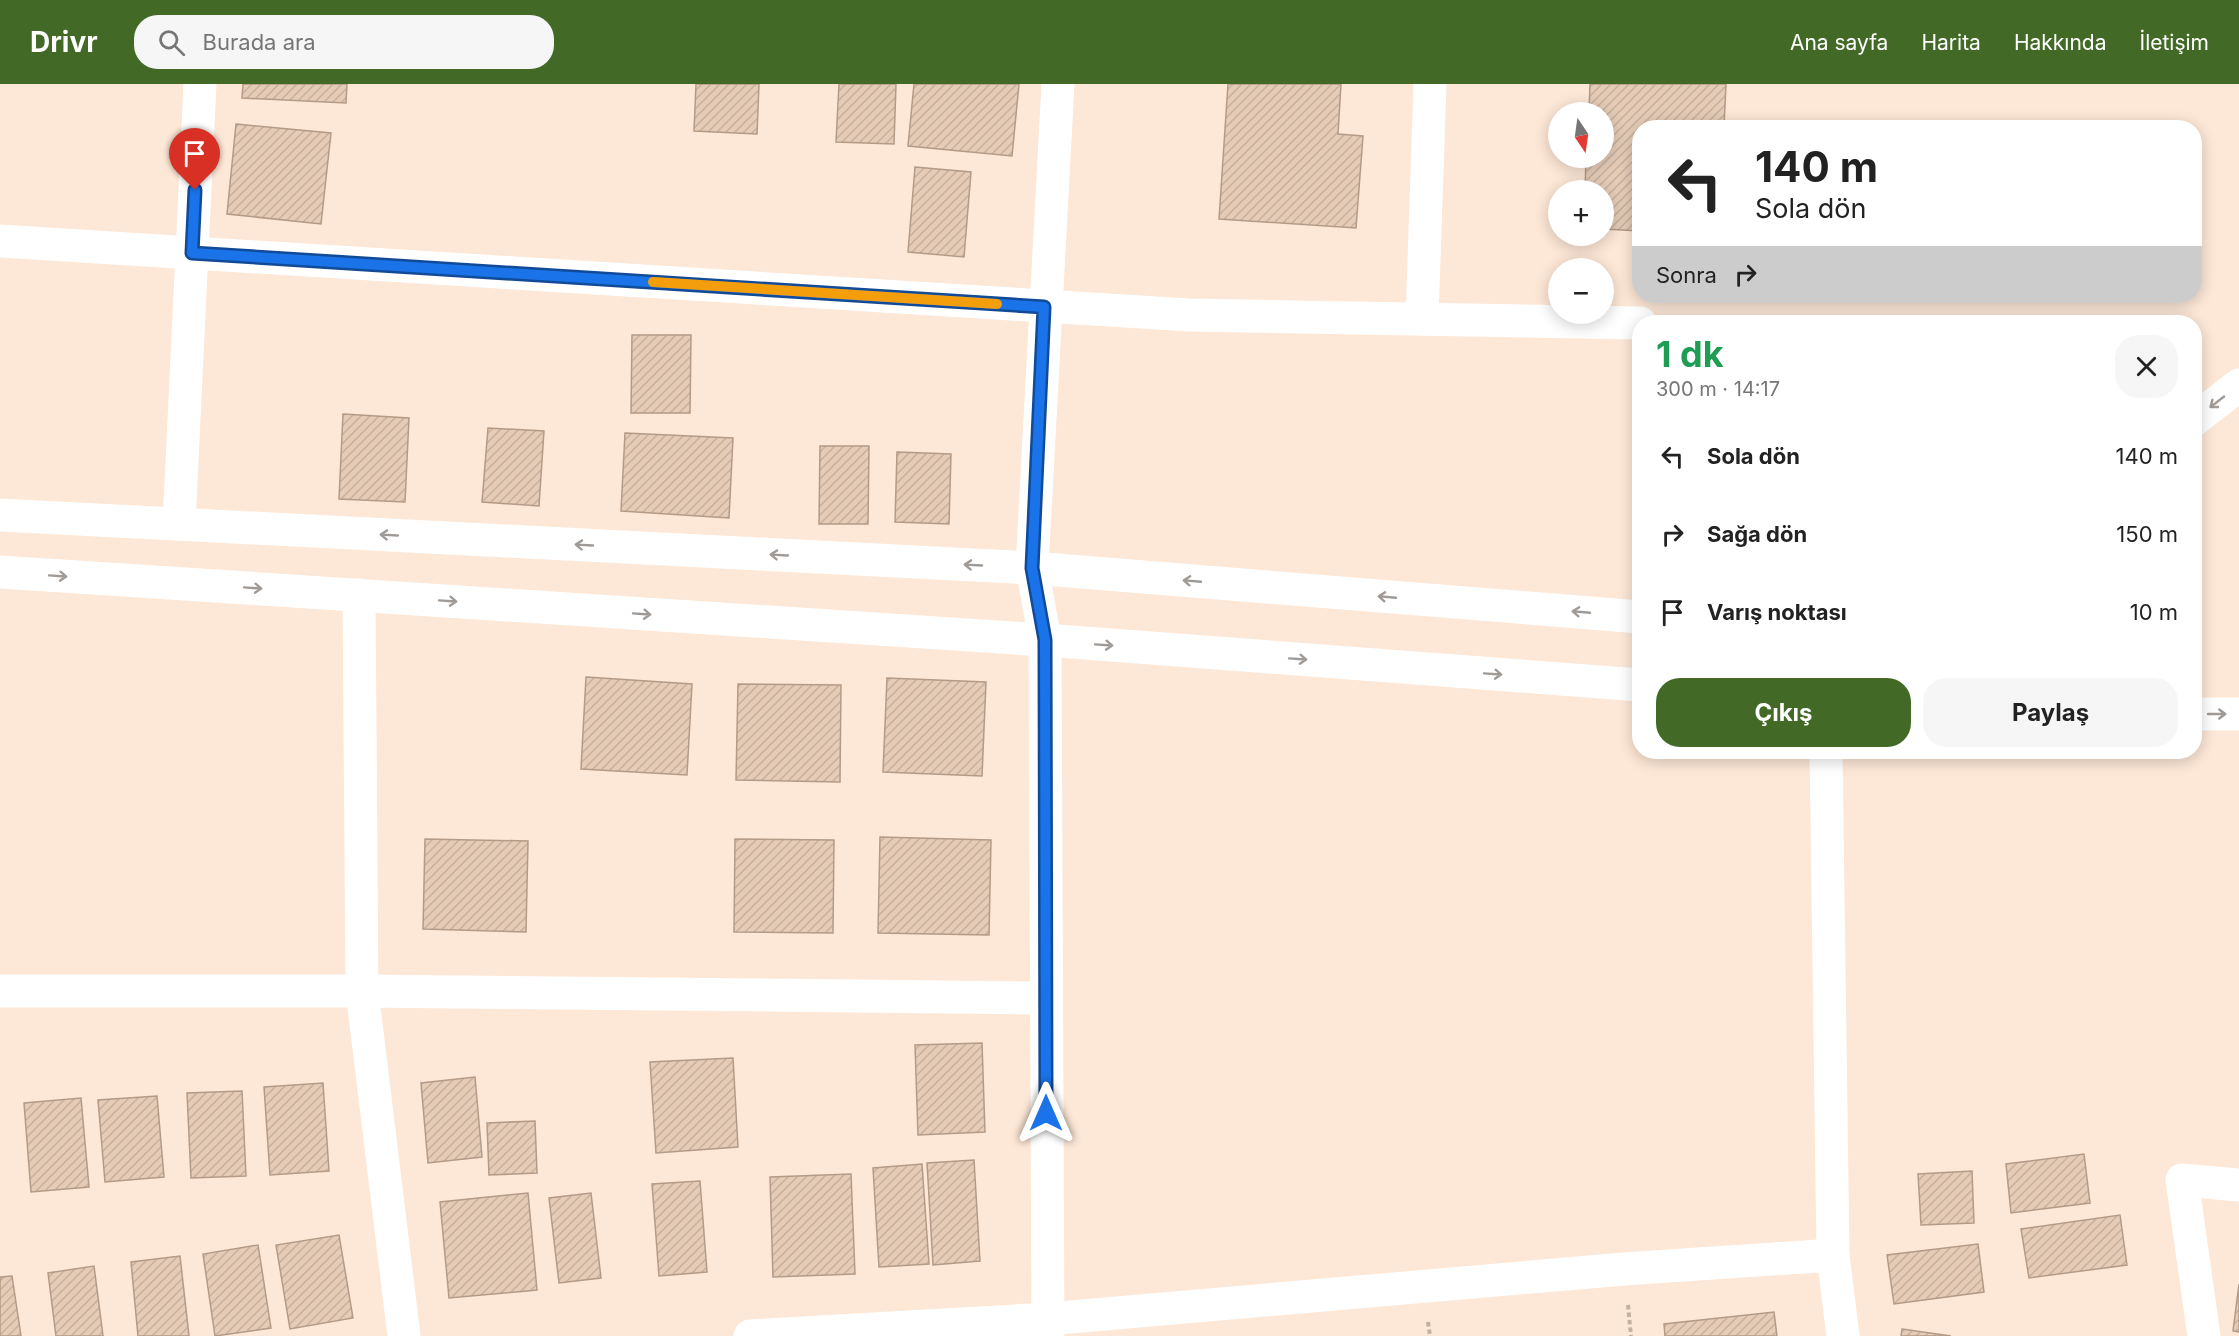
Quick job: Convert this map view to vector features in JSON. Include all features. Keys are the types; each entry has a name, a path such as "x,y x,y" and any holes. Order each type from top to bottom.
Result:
{"street":[{"path":"179,524 200,84"},
{"path":"1047,1327 1045,640 1032,568 1044,307 1058,84"},
{"path":"1422,319 1430,84"},
{"path":"0,241 1188,315 1632,322"},
{"path":"2202,414 2239,385"},
{"path":"0,515 1032,568 1632,616"},
{"path":"0,572 1045,640 1632,684"},
{"path":"358,595 362,991 404,1336"},
{"path":"2202,714 2239,714"},
{"path":"1826,759 1833,1255 1843,1336"},
{"path":"0,990 1045,998"},
{"path":"2204,1336 2181,1180 2239,1185"},
{"path":"750,1336 1047,1327 1624,1269 1833,1255"}],"building":[{"path":"243,84 347,84 346,103 242,98"},
{"path":"696,84 759,84 757,134 694,131"},
{"path":"839,84 896,84 894,144 836,142"},
{"path":"914,84 1019,84 1012,156 908,146"},
{"path":"1228,84 1341,84 1338,134 1363,136 1356,228 1219,219"},
{"path":"1590,84 1726,84 1724,120 1632,120 1632,231 1614,230 1614,180 1585,180 1586,168 1614,168 1614,102 1589,102"},
{"path":"236,124 331,133 321,224 227,214"},
{"path":"915,167 971,172 964,257 908,252"},
{"path":"632,335 691,335 690,413 631,413"},
{"path":"343,414 409,418 405,502 339,499"},
{"path":"488,428 544,431 539,506 482,502"},
{"path":"625,433 733,438 729,518 621,511"},
{"path":"820,446 869,446 868,524 819,524"},
{"path":"897,452 951,454 949,524 895,522"},
{"path":"586,677 692,684 687,775 581,769"},
{"path":"887,678 986,682 982,776 883,772"},
{"path":"738,684 841,685 840,782 736,780"},
{"path":"880,837 991,840 989,935 878,933"},
{"path":"425,839 528,841 526,932 423,929"},
{"path":"735,839 834,840 833,933 734,932"},
{"path":"982,1043 985,1132 918,1135 915,1045"},
{"path":"733,1058 738,1147 656,1153 650,1062"},
{"path":"475,1077 482,1157 428,1163 421,1083"},
{"path":"323,1083 329,1171 270,1175 264,1087"},
{"path":"242,1091 246,1176 191,1178 187,1093"},
{"path":"157,1096 164,1177 105,1182 98,1100"},
{"path":"81,1098 89,1187 31,1192 24,1103"},
{"path":"535,1121 537,1173 489,1175 487,1123"},
{"path":"2084,1154 2090,1203 2011,1213 2006,1164"},
{"path":"974,1160 980,1261 933,1265 927,1163"},
{"path":"922,1164 929,1264 879,1267 873,1168"},
{"path":"1972,1171 1974,1223 1921,1225 1918,1174"},
{"path":"851,1174 855,1274 773,1277 770,1177"},
{"path":"700,1181 707,1272 659,1276 652,1184"},
{"path":"528,1193 537,1290 449,1298 440,1202"},
{"path":"591,1193 601,1278 559,1283 549,1198"},
{"path":"2120,1215 2127,1265 2029,1278 2021,1229"},
{"path":"339,1235 353,1318 290,1329 276,1245"},
{"path":"1978,1244 1984,1292 1894,1304 1887,1255"},
{"path":"258,1245 271,1328 215,1336 203,1254"},
{"path":"180,1256 189,1336 138,1336 131,1262"},
{"path":"94,1266 103,1336 56,1336 48,1273"},
{"path":"12,1276 21,1336 0,1336 0,1277"},
{"path":"2239,1284 2239,1332 2233,1331"},
{"path":"1774,1312 1777,1336 1665,1336 1664,1324"},
{"path":"1902,1329 1951,1336 1901,1336"}],"slow traffic":[{"path":"653,282 997,304"}],"route":[{"path":"195,190 192,253 1044,307 1032,568 1045,640 1046,1113"}]}
